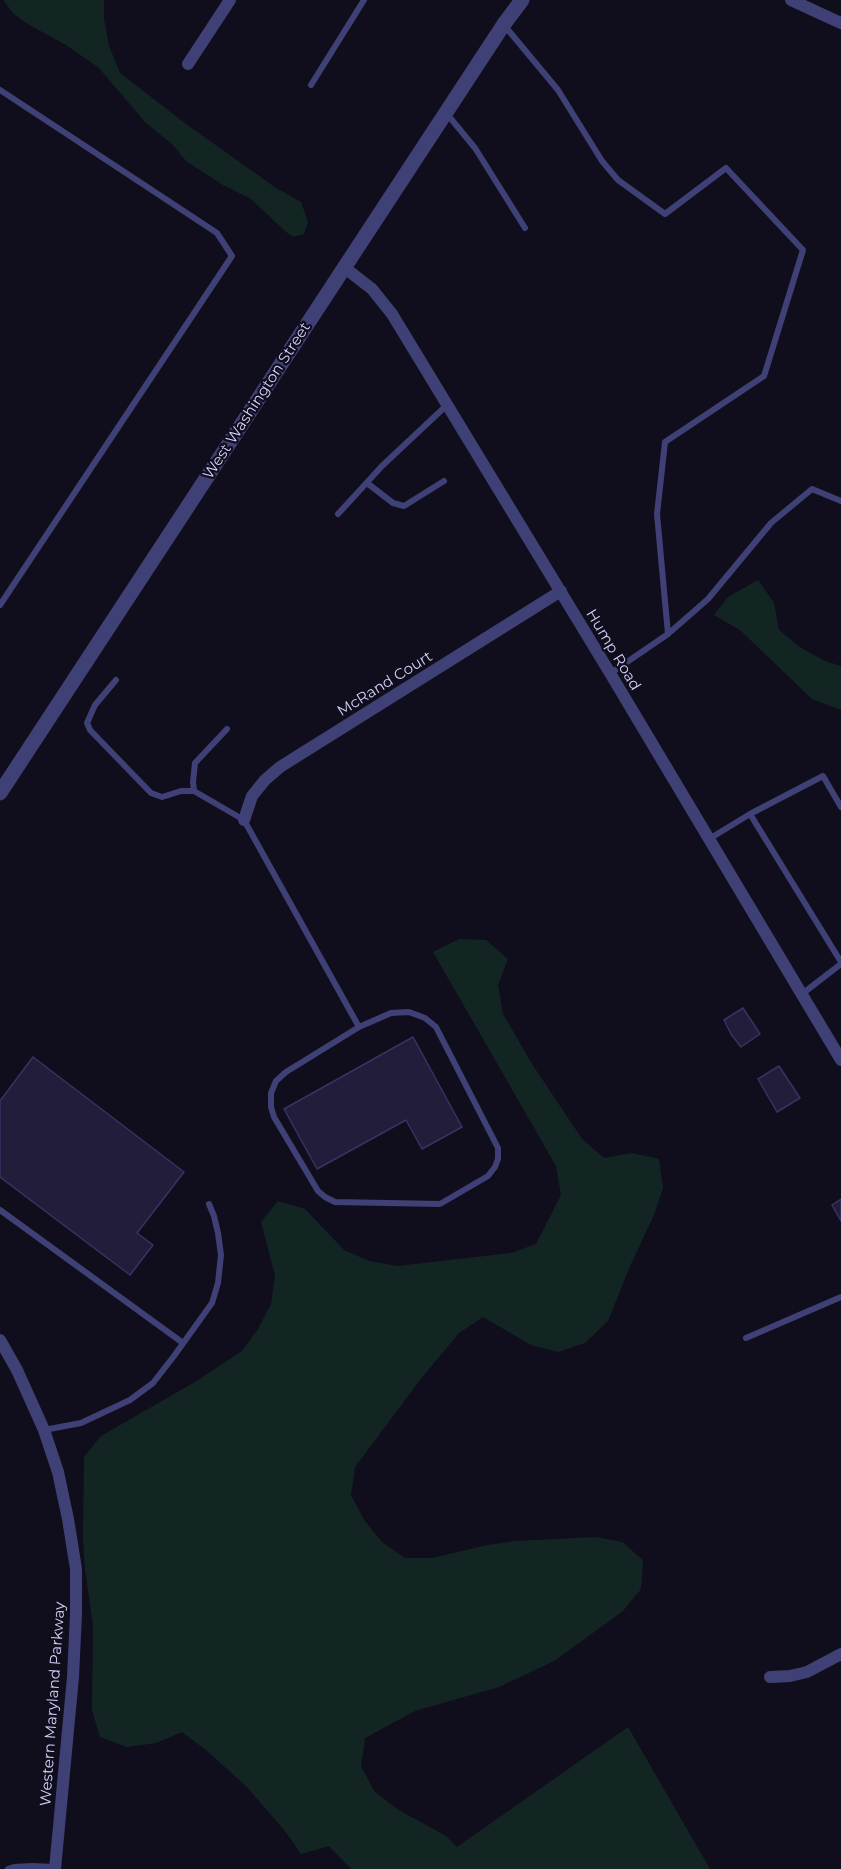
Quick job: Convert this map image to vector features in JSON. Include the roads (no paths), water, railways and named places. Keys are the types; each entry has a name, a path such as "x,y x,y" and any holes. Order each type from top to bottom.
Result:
{"street":[{"path":"188,64 230,0"},
{"path":"791,0 841,23"},
{"name":"West Washington Street","path":"0,794 518,3"},
{"name":"Hump Road","path":"345,268 372,289 392,314 561,591 841,1060"},
{"name":"McRand Court","path":"244,820 252,796 280,766 561,591"},
{"name":"Western Maryland Parkway","path":"0,1340 17,1370 44,1430 69,1519 76,1569 73,1677 55,1868"},
{"path":"770,1677 807,1672 841,1654"}],"lane":[{"path":"311,85 364,0"},
{"path":"504,24 558,90 602,161 618,180 665,214 726,168 803,250 764,376 664,442 657,514 668,634"},
{"path":"0,605 232,256 217,233 1,91"},
{"path":"447,114 475,148 525,228"},
{"path":"338,514 447,405"},
{"path":"367,483 393,503 404,506 444,481"},
{"path":"610,673 668,634 708,599 771,523 812,489 841,501"},
{"path":"116,680 95,705 87,723 90,730 151,793 162,797 181,791 194,791 244,820 359,1027"},
{"path":"194,791 195,764 226,729"},
{"path":"709,839 750,814 823,776 841,807"},
{"path":"750,814 841,963 802,994"},
{"path":"409,1012 425,1018 436,1027 498,1148 498,1159 488,1176 440,1204 335,1202 318,1191 274,1117 271,1093 276,1081 286,1072 359,1027 391,1013 409,1012"},
{"path":"44,1430 81,1423 130,1401 153,1383 183,1343 212,1303 218,1283 220,1255 218,1233 209,1204"},
{"path":"0,1210 183,1343"},
{"path":"746,1338 841,1297"},
{"path":"8,1869 32,1866 55,1868"}]}
